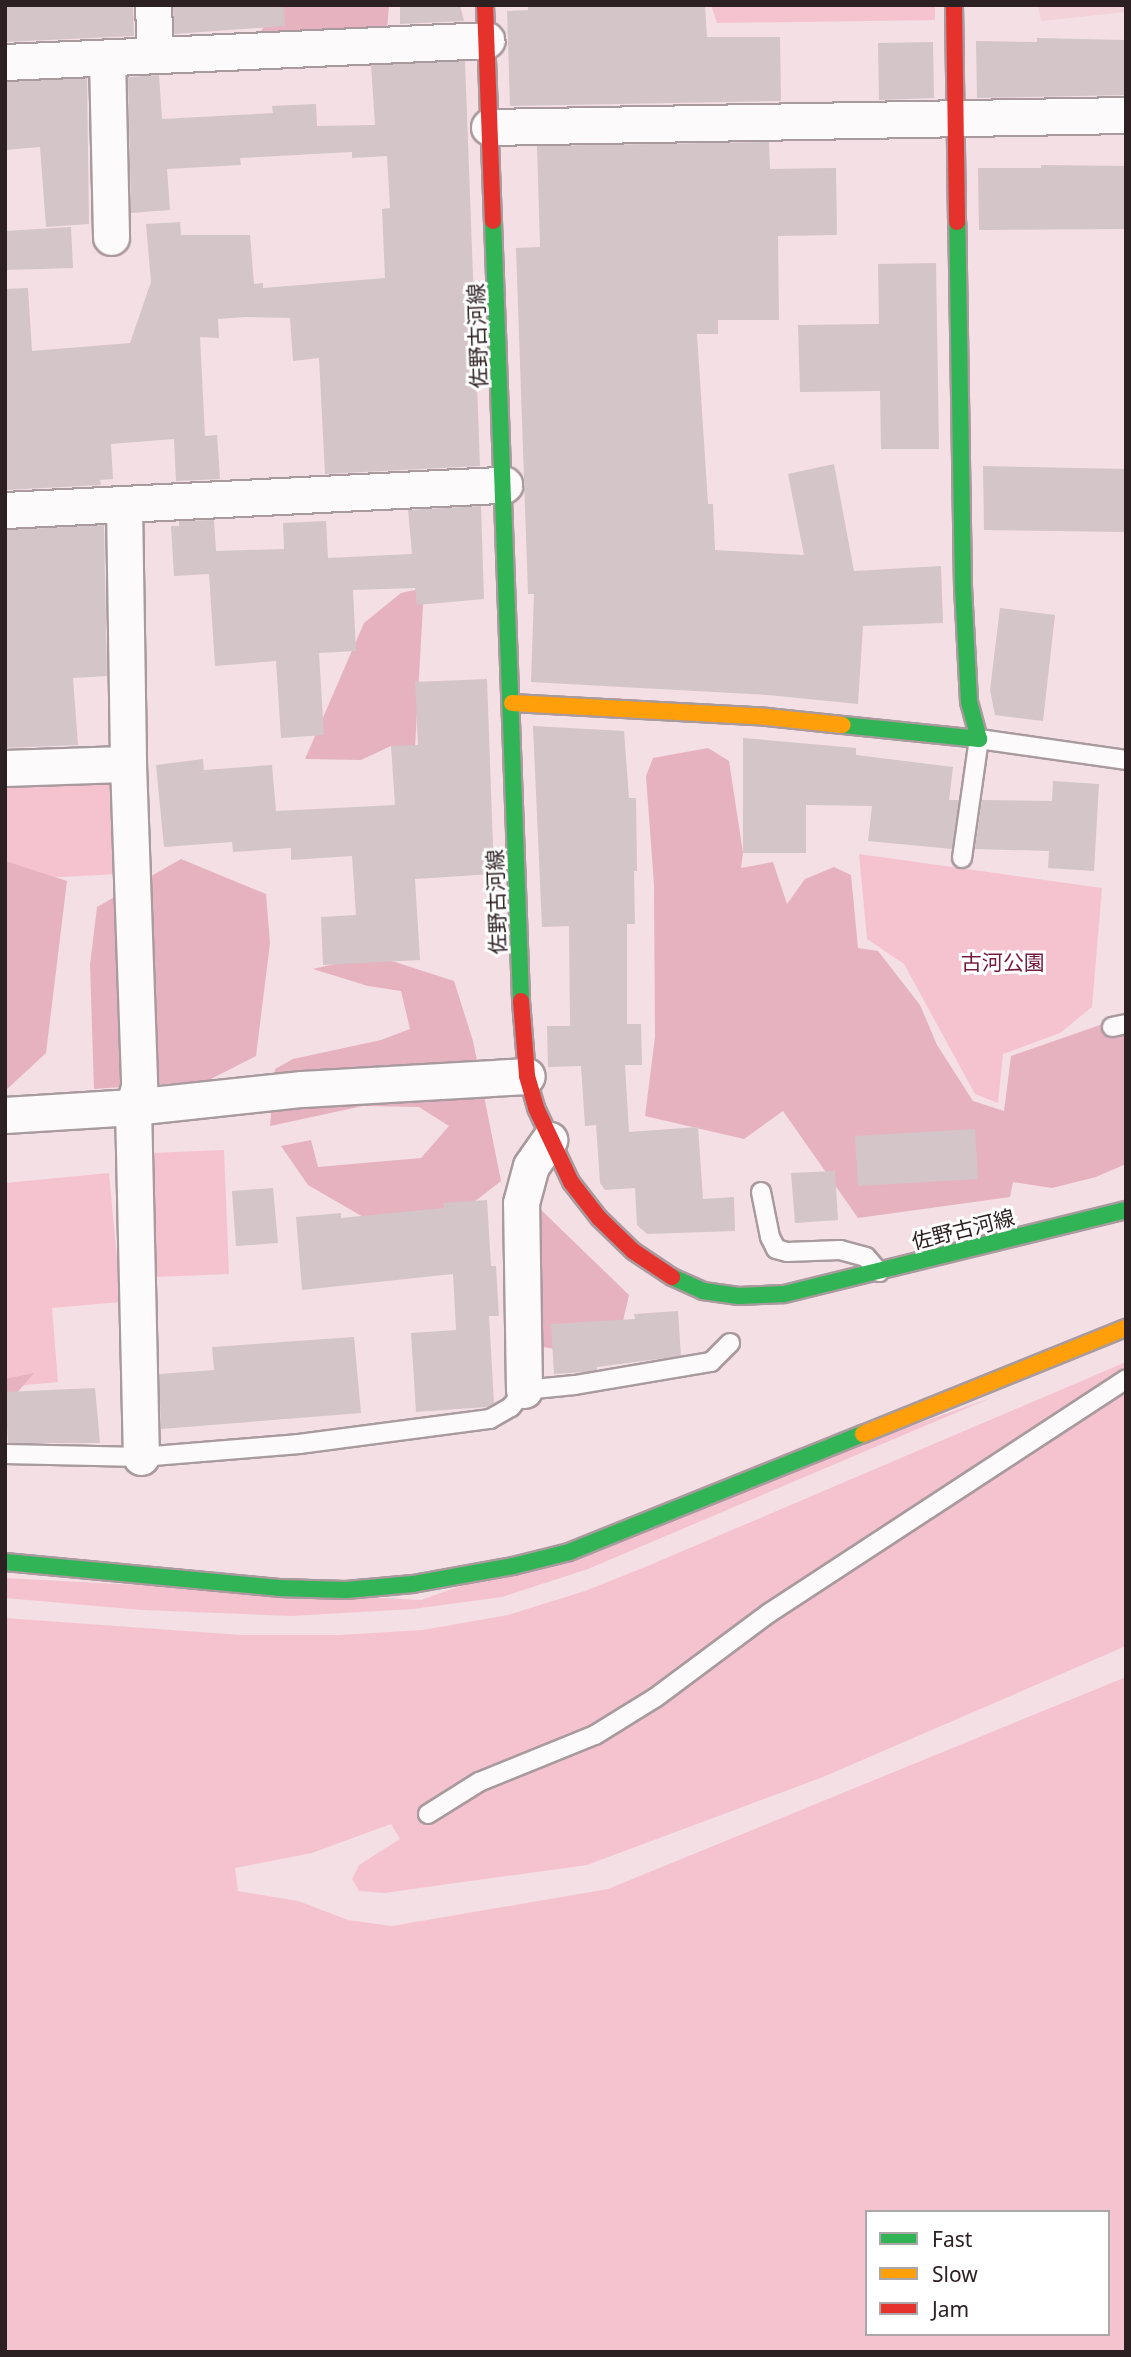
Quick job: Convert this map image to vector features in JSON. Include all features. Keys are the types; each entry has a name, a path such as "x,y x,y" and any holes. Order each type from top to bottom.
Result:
{"street":[{"path":"153,5 155,54"},
{"name":"佐野古河線","path":"485,5 512,703 517,941 527,1076 549,1140 571,1182 599,1218 633,1251 667,1275 703,1291 739,1296 784,1294 1126,1210"},
{"path":"512,703 768,717 979,739 969,701 963,587 954,5"},
{"path":"5,62 486,40"},
{"path":"107,58 111,237"},
{"path":"489,127 1126,115"},
{"path":"5,510 504,485"},
{"path":"124,504 128,764 139,1087 133,1107 141,1457"},
{"path":"5,768 128,764"},
{"path":"5,1115 133,1107 302,1089 527,1076"},
{"path":"524,1390 521,1203 530,1166 549,1140"},
{"path":"5,1562 279,1588 346,1590 414,1584 513,1566 569,1552 1126,1328"}],"lane":[{"path":"962,858 979,739 1126,760"},
{"path":"761,1192 770,1237 776,1249 788,1252 840,1250 866,1256 879,1272"},
{"path":"5,1454 141,1457 299,1444 491,1419 511,1408 524,1390 575,1385 711,1362 730,1343"},
{"path":"428,1814 479,1782 595,1735 654,1698 769,1613 1126,1379"}],"shaded area":[{"path":"278,5 389,5 387,30 256,39"},
{"path":"1038,5 1126,5 1126,12 1041,21"},
{"path":"424,588 415,747 391,746 361,760 305,759 364,623 401,593"},
{"path":"708,748 729,761 743,853 741,868 773,862 787,904 805,879 834,867 851,875 858,948 878,951 920,1005 937,1045 973,1101 1004,1111 1011,1056 1126,1016 1126,1164 1096,1177 1052,1188 1013,1182 1010,1197 858,1218 783,1111 744,1139 645,1116 655,1037 654,885 646,776 653,758"},
{"path":"181,859 266,894 270,943 256,1056 207,1081 94,1089 90,965 97,907"},
{"path":"5,861 67,881 46,1053 5,1091"},
{"path":"373,955 454,981 473,1041 501,1181 465,1209 377,1225 308,1185 281,1146 311,1140 318,1167 421,1158 449,1126 419,1107 363,1106 270,1126 275,1069 293,1059 381,1040 410,1029 401,991 368,986 313,969"},
{"path":"537,1206 629,1295 614,1360 538,1346"},
{"path":"34,1373 5,1407 5,1379"}],"green space":[{"path":"711,5 935,5 935,20 717,23"},
{"path":"113,777 118,874 5,880 5,783"},
{"name":"古河公園","path":"859,854 1102,888 1092,1007 1060,1033 1003,1054 998,1103 975,1094 904,964 867,939"},
{"path":"224,1150 229,1274 155,1277 151,1153"},
{"path":"109,1173 121,1302 52,1308 58,1382 5,1387 5,1183"},
{"path":"1126,1362 1126,1646 823,1777 587,1865 384,1893 359,1891 352,1879 359,1865 400,1839 391,1824 312,1853 235,1868 238,1891 298,1901 348,1920 392,1926 608,1889 1126,1677 1126,2352 5,2352 5,1618 241,1635 339,1635 423,1630 508,1615 585,1591"},
{"path":"993,1397 588,1569 502,1597 413,1609 291,1616 142,1610 5,1598 5,1578 421,1600"}],"building":[{"path":"5,5 133,5 134,36 5,42"},
{"path":"173,5 284,5 285,26 174,34"},
{"path":"400,5 460,5 464,21 400,24"},
{"path":"528,5 705,5 707,37 780,37 781,101 510,106 507,11 528,10"},
{"path":"1037,38 1126,40 1126,95 977,98 976,41 1037,42"},
{"path":"933,42 934,98 879,100 878,43"},
{"path":"465,61 480,466 325,474 319,358 293,361 290,318 246,317 218,319 219,338 200,337 205,436 217,435 220,479 176,481 174,439 111,444 113,479 100,480 101,485 5,490 5,289 28,288 32,351 130,343 151,282 146,224 180,222 181,235 250,235 254,284 263,283 263,288 385,278 382,209 390,208 387,156 352,158 352,152 240,158 241,165 167,169 170,210 131,213 128,77 159,75 162,119 273,113 272,106 316,104 317,126 375,125 371,65"},
{"path":"87,78 89,224 46,227 40,147 5,150 5,82"},
{"path":"769,142 770,169 836,168 837,235 778,236 779,320 718,320 718,334 697,334 708,504 713,504 715,550 804,555 788,474 834,464 854,571 941,566 943,623 863,626 858,704 768,695 531,682 534,594 528,594 516,248 540,247 537,146"},
{"path":"1041,165 1126,166 1126,229 979,230 978,168 1041,168"},
{"path":"71,227 73,268 5,270 5,231"},
{"path":"936,263 939,449 881,449 880,391 800,392 798,325 879,324 878,264"},
{"path":"983,466 1126,469 1126,532 984,530"},
{"path":"481,506 484,599 417,605 415,588 353,590 356,651 319,653 324,735 281,738 276,661 215,666 209,574 174,576 171,526 179,526 179,521 214,520 216,551 284,549 283,523 326,521 328,558 412,554 408,510"},
{"path":"104,525 107,676 73,678 78,745 5,748 5,530"},
{"path":"1000,608 1055,615 1043,721 995,715 990,690"},
{"path":"487,679 494,874 415,879 420,960 323,965 321,917 356,915 352,856 291,860 291,848 233,852 232,842 164,847 156,765 203,759 204,770 272,765 276,811 395,805 391,746 418,745 415,682"},
{"path":"533,726 624,731 629,798 636,798 637,871 634,871 635,924 627,924 627,1024 641,1024 642,1065 625,1065 629,1132 698,1127 703,1199 734,1197 735,1231 647,1234 637,1225 635,1188 605,1190 600,1183 596,1125 585,1126 581,1066 548,1067 547,1026 570,1026 569,926 542,927"},
{"path":"743,738 856,748 856,755 953,767 949,800 959,800 952,849 868,841 872,806 806,805 806,853 743,853"},
{"path":"1053,781 1099,784 1094,871 1048,868 1049,851 975,849 982,800 1052,801"},
{"path":"975,1129 978,1179 858,1186 855,1136"},
{"path":"835,1171 838,1220 795,1223 791,1173"},
{"path":"273,1188 278,1243 236,1246 232,1191"},
{"path":"487,1200 491,1266 496,1266 499,1316 489,1316 494,1403 487,1407 416,1412 411,1333 456,1330 453,1274 302,1290 296,1217 341,1213 341,1218 444,1208 443,1203"},
{"path":"678,1311 681,1356 597,1367 597,1370 586,1372 554,1374 551,1324 635,1319 634,1314"},
{"path":"354,1337 361,1413 161,1429 159,1374 214,1370 212,1347"},
{"path":"95,1388 100,1443 8,1443 5,1392"}],"traffic: fast":[{"path":"493,221 521,1001"},
{"path":"843,725 979,739 969,701 963,587 957,222"},
{"path":"672,1277 703,1291 739,1296 784,1294 1126,1210"},
{"path":"5,1562 279,1588 346,1590 413,1584 513,1566 569,1552 863,1434"}],"traffic: slow":[{"path":"512,703 767,717 843,725"},
{"path":"863,1434 1126,1328"}],"traffic: jam":[{"path":"485,5 493,221"},
{"path":"954,5 957,222"},
{"path":"521,1001 527,1076 536,1108 571,1182 599,1218 633,1251 672,1277"}]}
